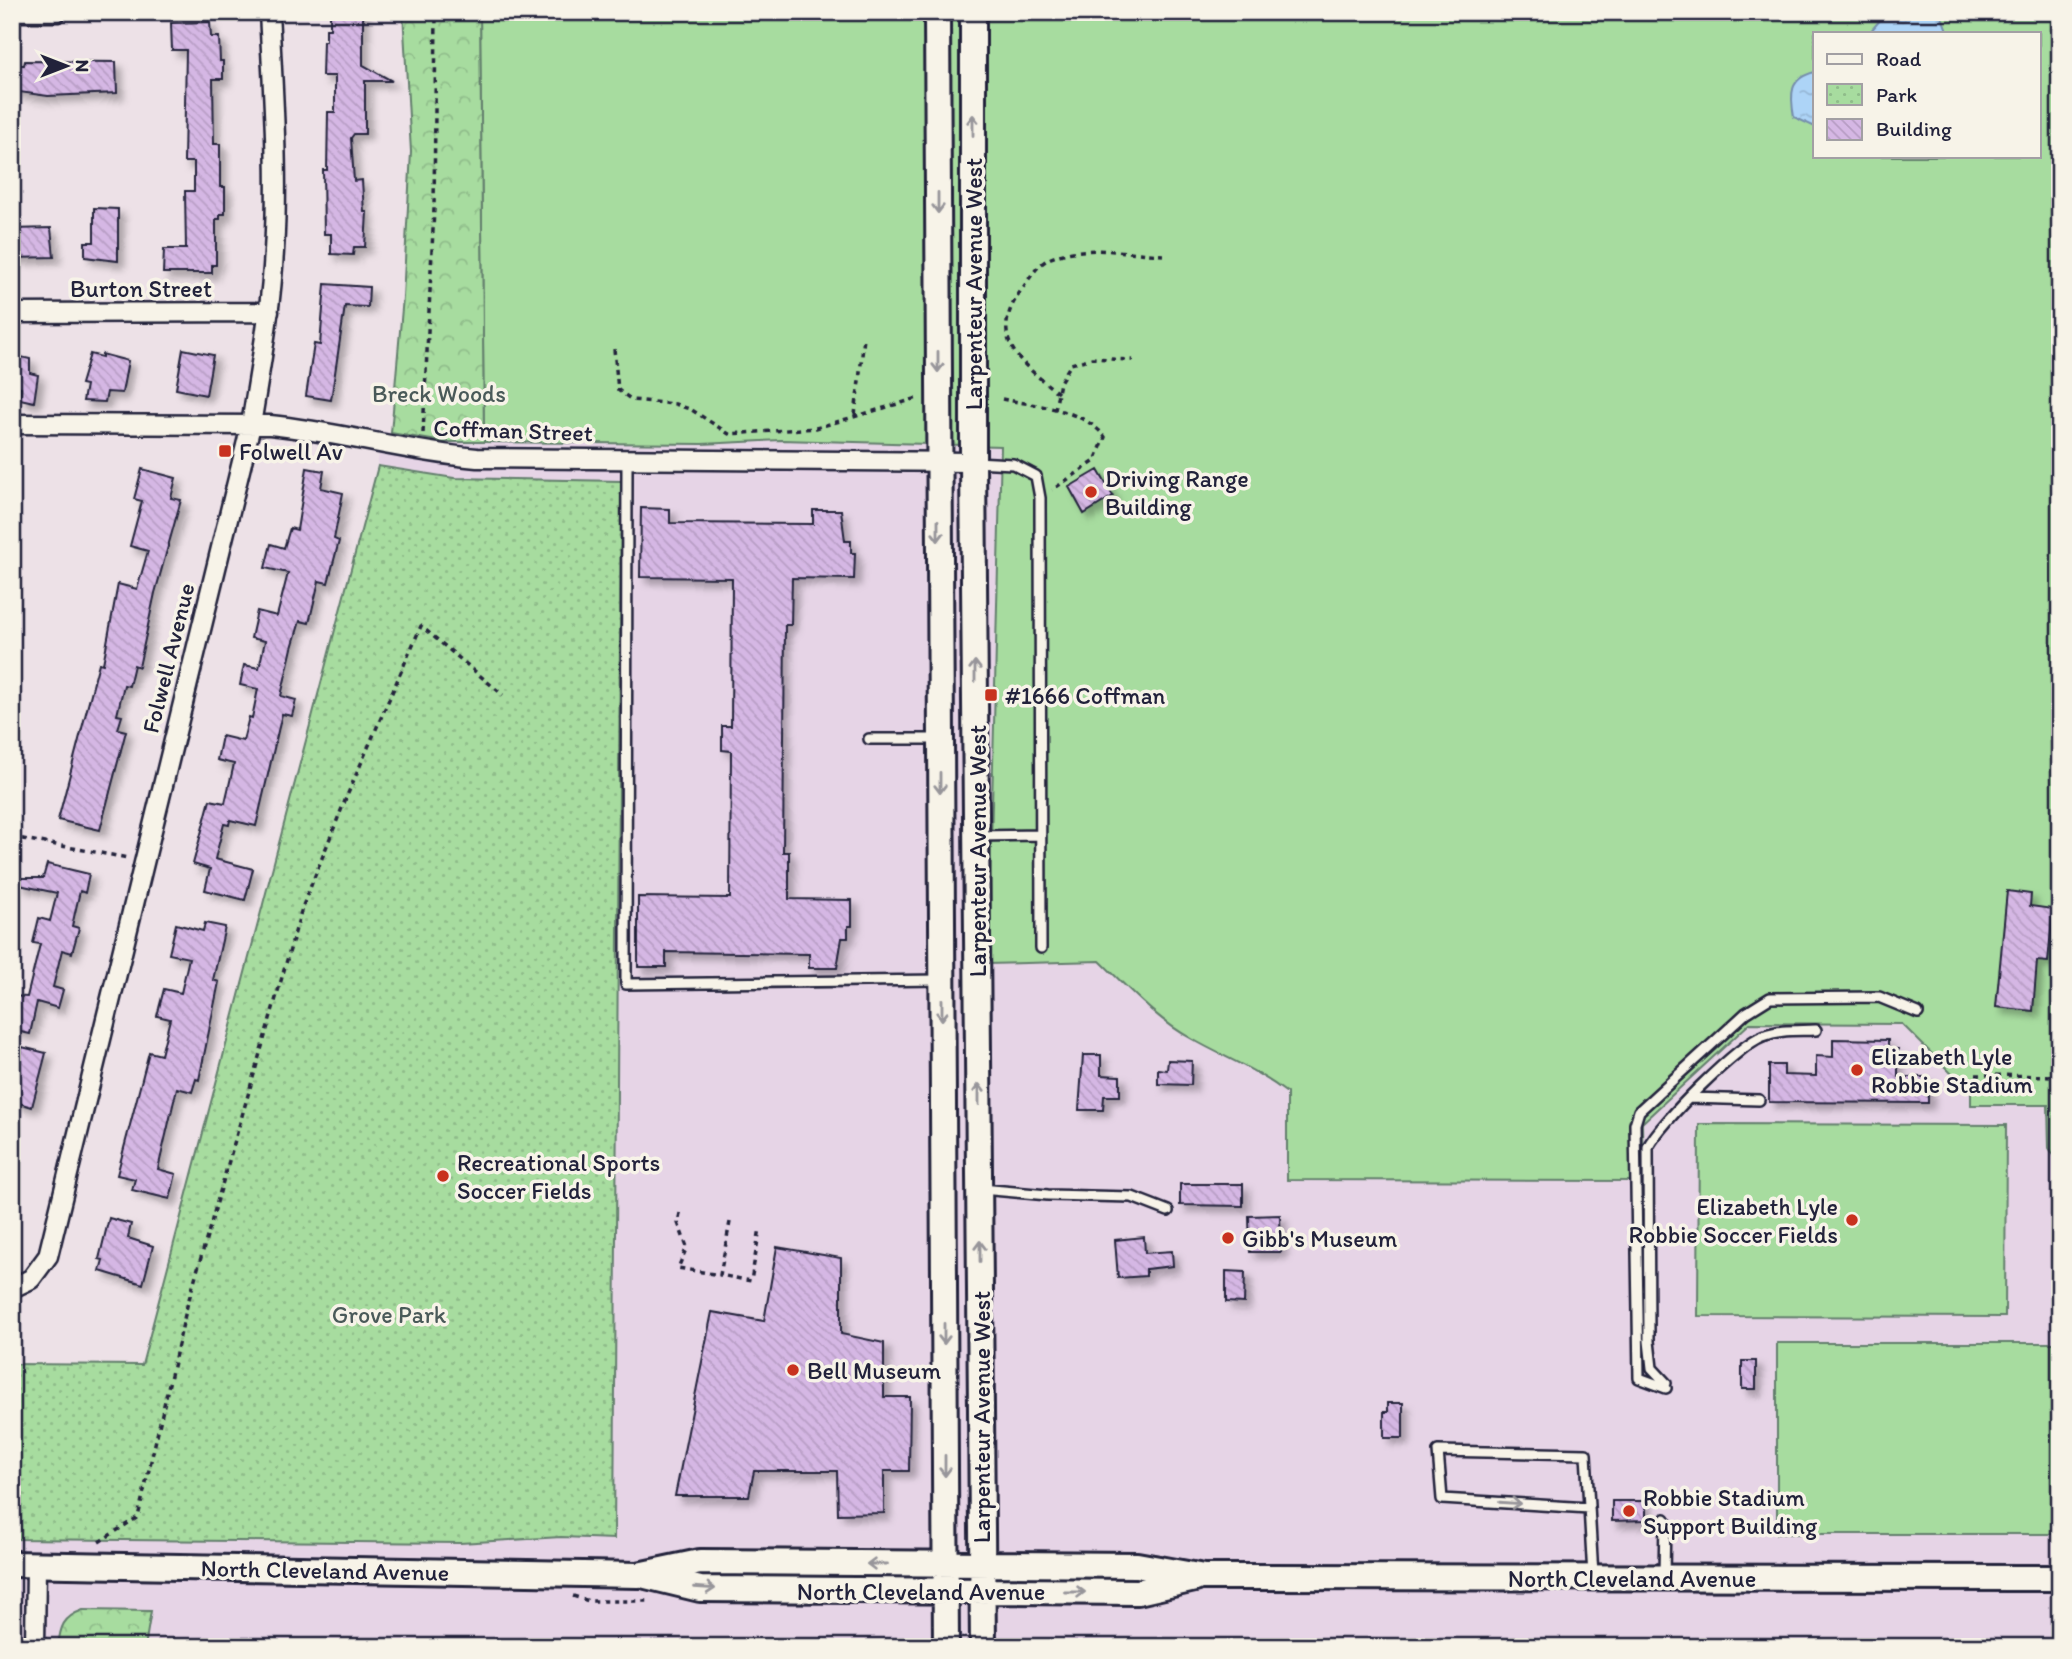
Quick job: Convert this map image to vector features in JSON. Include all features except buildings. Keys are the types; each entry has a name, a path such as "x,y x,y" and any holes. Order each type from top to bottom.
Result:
{"main road":[{"name":"Larpenteur Avenue West","path":"937,12 946,1647"},
{"name":"Larpenteur Avenue West","path":"974,12 976,836 983,1647"},
{"path":"943,1165 979,1162"},
{"name":"North Cleveland Avenue","path":"638,1575 700,1562 1137,1565 1204,1577 2060,1578"},
{"name":"North Cleveland Avenue","path":"24,1565 638,1575 700,1589 1138,1592 1204,1577"}],"street":[{"path":"12,12 57,12"},
{"name":"Folwell Avenue","path":"12,1288 31,1279 48,1256 251,425 269,312 276,196 269,12"},
{"name":"Burton Street","path":"12,313 269,312"},
{"name":"Coffman Street","path":"12,424 251,425 307,429 422,452 477,458 974,462"},
{"path":"24,1565 35,1647"}],"lane":[{"path":"626,458 626,984 942,980"},
{"path":"974,462 1013,464 1036,476 1040,498 1041,948"},
{"path":"869,739 940,739"},
{"path":"976,836 1040,835"},
{"path":"1816,1030 1778,1031 1749,1043 1659,1128 1648,1147 1649,1342 1652,1367 1666,1386 1639,1378 1635,1124 1639,1111 1746,1013 1770,998 1879,997 1918,1013"},
{"path":"1690,1098 1759,1100"},
{"path":"980,1189 1048,1195 1132,1197 1168,1211"},
{"path":"1589,1508 1442,1499 1438,1451 1586,1454 1593,1577"},
{"path":"1664,1578 1665,1519"}],"path":[{"path":"422,452 434,209 436,12"},
{"path":"1058,393 1030,370 1010,348 1006,337 1010,309 1037,268 1051,258 1076,253 1163,255"},
{"path":"855,415 855,394 864,338"},
{"path":"614,349 618,390 632,400 675,404 692,410 729,434 816,428 920,398"},
{"path":"1055,410 1060,382 1070,364 1092,358 1133,360"},
{"path":"1002,399 1055,410 1088,421 1105,437 1095,461 1040,498"},
{"path":"99,1542 138,1517 187,1306 302,908 346,798 421,626 503,695"},
{"path":"12,837 144,861"},
{"path":"1976,1075 2060,1076"},
{"path":"680,1213 678,1223 687,1247 678,1268 751,1281 760,1228"},
{"path":"720,1275 730,1222"}],"shaded area":[{"path":"403,12 2060,12 2060,1647 12,1647 12,1364 142,1365 376,476 382,431 391,433 403,297 411,152"}],"green space":[{"name":"Breck Woods","path":"403,12 480,12 484,442 443,442 391,433 403,297 411,152"},
{"path":"480,12 2060,12 2060,1164 2049,1148 2048,1105 1971,1105 1971,1093 1902,1024 1750,1023 1642,1123 1643,1181 1287,1180 1287,1093 1275,1084 1167,1023 1100,961 988,964 1001,446 781,440 702,444 484,442"},
{"name":"Grove Park","path":"378,466 454,478 621,481 614,1539 561,1537 460,1543 12,1539 12,1364 142,1365"},
{"name":"Elizabeth Lyle Robbie Soccer Fields","path":"1699,1124 2006,1125 2005,1317 1698,1316"},
{"path":"1777,1343 2060,1343 2060,1534 1777,1534"},
{"path":"83,1610 151,1611 145,1647 58,1647 64,1624 71,1616"}],"water":[{"path":"1887,12 1940,12 1948,32 1870,32"},
{"path":"1813,73 1813,126 1794,117 1793,88 1800,78"}],"place":[{"name":"Folwell Av","path":"225,451"},
{"name":"Driving Range Building","path":"1091,492"},
{"name":"#1666 Coffman","path":"991,695"},
{"name":"Elizabeth Lyle Robbie Stadium","path":"1857,1070"},
{"name":"Recreational Sports Soccer Fields","path":"443,1176"},
{"name":"Elizabeth Lyle Robbie Soccer Fields","path":"1852,1220"},
{"name":"Gibb's Museum","path":"1228,1238"},
{"name":"Bell Museum","path":"793,1370"},
{"name":"Robbie Stadium Support Building","path":"1629,1511"}]}
